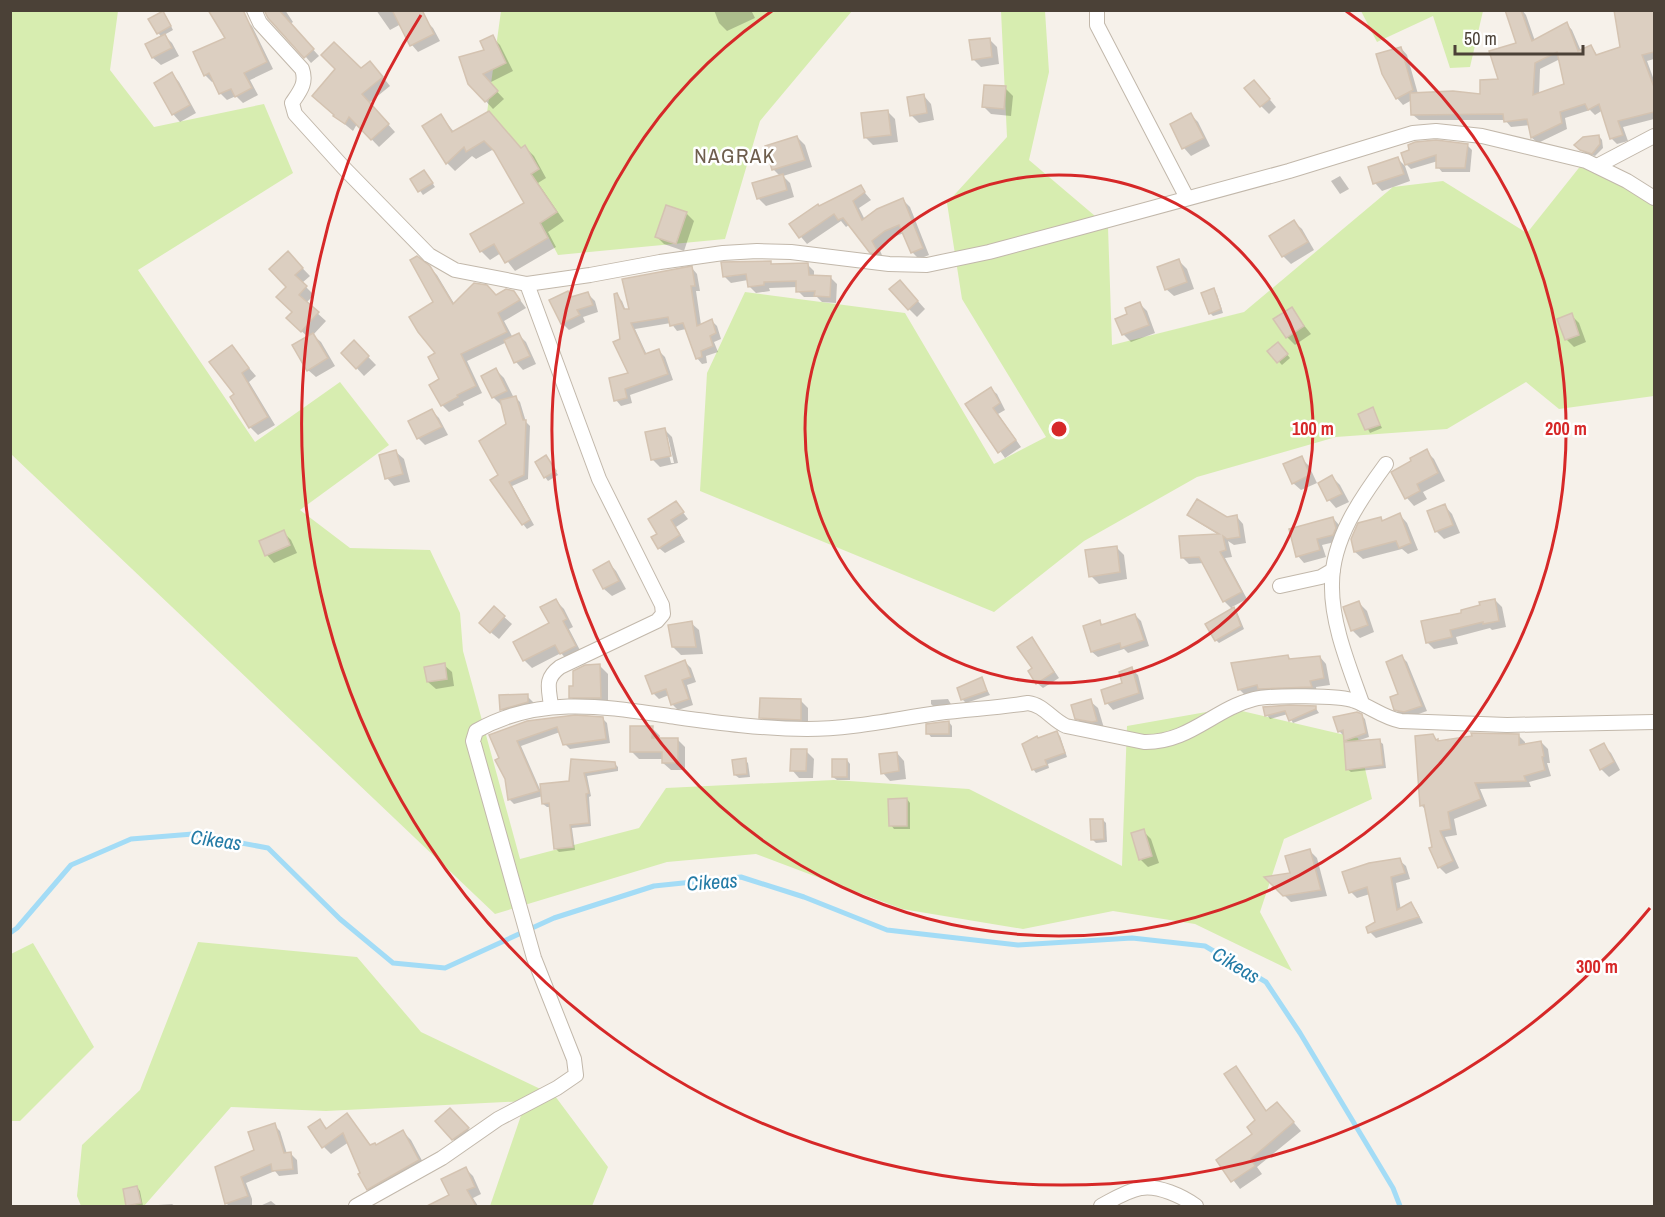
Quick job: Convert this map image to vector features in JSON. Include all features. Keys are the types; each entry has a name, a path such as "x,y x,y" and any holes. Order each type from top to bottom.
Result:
{"street":[{"path":"254,10 260,24 302,69 303,86 292,103 295,114 429,255 455,270 527,284 723,253 758,251 791,252 889,264 927,265 989,252 1289,171 1413,133 1436,130 1501,140 1566,155 1598,166 1654,198"},
{"path":"1097,10 1097,25 1187,198"},
{"path":"1598,166 1654,136"},
{"path":"527,284 599,479 662,605 663,614 657,621 560,667 551,674 548,684 552,706"},
{"path":"1362,703 1350,670 1332,599 1331,581 1339,545 1346,528 1363,496 1386,464"},
{"path":"1280,586 1321,577 1333,570"},
{"path":"356,1206 442,1158 498,1119 557,1088 576,1075 574,1059 534,958 476,755 474,736 476,730 486,725 552,706 578,705 718,722 805,729 830,728 1028,703 1038,705 1066,726 1157,743 1185,734 1243,702 1256,698 1320,697 1352,699 1392,719 1401,721 1507,724 1654,722"},
{"path":"1101,1206 1126,1193 1143,1188 1169,1193 1186,1199 1196,1206"}],"green space":[{"path":"10,11 118,11 110,70 154,127 264,104 293,173 138,270 255,442 340,382 389,445 300,510 350,548 430,550 460,613 463,651 520,859 639,828 666,788 834,780 969,789 1122,866 1127,726 1229,708 1358,738 1372,799 1284,839 1260,912 1292,971 1195,924 1113,911 1023,929 902,909 756,854 667,862 495,914 11,454"},
{"path":"501,11 852,11 760,121 725,239 558,255 486,120"},
{"path":"1001,11 1045,11 1049,72 1029,160 1108,227 1112,345 1244,312 1393,187 1443,181 1527,233 1582,164 1601,156 1654,202 1654,396 1559,409 1526,382 1447,429 1336,437 1197,477 1084,541 994,612 700,491 707,373 745,292 905,313 994,464 1046,437 962,299 947,203 1007,137"},
{"path":"1361,11 1483,11 1470,67 1450,68 1433,16 1377,42"},
{"path":"198,942 357,957 421,1032 555,1096 608,1167 592,1206 490,1206 526,1101 326,1111 231,1107 144,1206 81,1206 77,1196 82,1145 140,1090"},
{"path":"33,943 94,1047 20,1121 11,1121 11,954"}],"building":[{"path":"208,10 243,10 267,62 244,73 252,88 235,97 231,89 219,94 209,73 204,76 193,52 225,38"},
{"path":"264,10 279,10 314,49 304,58 268,18"},
{"path":"392,10 422,10 434,34 410,46"},
{"path":"1505,10 1521,10 1532,41 1567,22 1578,51 1591,45 1596,55 1620,47 1614,10 1654,10 1654,52 1642,55 1654,87 1654,112 1618,121 1623,135 1610,139 1599,104 1588,110 1585,104 1560,112 1562,123 1531,138 1527,119 1504,122 1503,114 1411,115 1410,93 1453,91 1480,94 1480,80 1498,79 1489,51 1516,43","holes":["1557,52 1564,84 1533,95 1535,63"]},
{"path":"163,11 171,26 157,34 148,19"},
{"path":"165,34 172,48 152,58 145,44"},
{"path":"493,35 506,63 483,74 498,91 485,102 468,84 459,57 484,50 480,41"},
{"path":"990,38 992,57 972,60 969,40"},
{"path":"334,42 361,68 370,61 383,77 362,94 389,124 371,140 349,117 345,124 312,96 335,69 321,55"},
{"path":"1401,47 1413,90 1396,99 1382,74 1376,54"},
{"path":"172,72 190,105 172,115 154,83"},
{"path":"1254,80 1270,99 1260,107 1244,88"},
{"path":"984,85 1006,86 1004,109 982,107"},
{"path":"924,94 927,113 910,116 907,97"},
{"path":"888,110 891,135 864,138 861,113"},
{"path":"489,111 521,148 525,145 539,169 531,174 557,212 540,223 548,238 505,263 494,244 480,252 470,234 524,203 494,151 484,141 466,152 464,147 446,164 422,126 441,114 452,132"},
{"path":"1191,113 1204,138 1182,149 1170,124"},
{"path":"1599,135 1600,144 1592,154 1574,145 1583,137"},
{"path":"797,136 805,160 772,170 765,146"},
{"path":"1436,140 1468,144 1465,168 1436,168 1436,155 1405,165 1401,153 1409,150 1408,145"},
{"path":"1398,157 1404,174 1373,184 1368,167"},
{"path":"424,170 433,183 418,192 410,179"},
{"path":"783,174 787,190 757,199 752,183"},
{"path":"861,185 865,192 853,201 862,220 877,209 903,198 923,248 911,253 899,225 885,231 872,241 879,254 870,253 843,218 838,220 834,214 799,238 789,224 818,204 819,206"},
{"path":"666,205 687,212 676,244 655,237"},
{"path":"1294,220 1308,242 1282,257 1269,236"},
{"path":"288,251 303,268 295,275 307,286 299,295 319,312 301,332 286,318 292,312 276,297 286,287 269,269"},
{"path":"417,256 430,266 453,304 474,283 487,285 496,295 506,289 514,291 520,300 498,313 507,332 461,354 476,386 441,406 429,385 439,379 428,357 435,353 409,317 433,302 410,260"},
{"path":"1179,259 1187,282 1165,290 1157,267"},
{"path":"771,261 771,264 808,263 809,275 831,276 830,297 814,296 815,291 796,292 796,281 764,282 764,285 748,287 746,274 723,277 721,262"},
{"path":"692,266 695,286 691,286 697,326 712,319 716,333 710,336 713,346 701,351 702,357 696,359 683,323 670,326 668,317 631,323 645,354 659,349 668,374 625,389 627,398 614,401 609,378 628,373 613,342 620,339 614,294 617,293 624,309 629,309 622,279"},
{"path":"900,280 918,301 908,310 889,289"},
{"path":"1214,288 1221,309 1209,314 1201,293"},
{"path":"568,291 571,297 588,292 593,305 577,310 580,315 561,324 549,300"},
{"path":"1140,302 1149,325 1122,335 1115,319 1127,314 1125,308"},
{"path":"1292,307 1304,326 1286,338 1273,319"},
{"path":"1572,313 1579,335 1565,340 1557,319"},
{"path":"313,333 328,358 307,371 292,345"},
{"path":"519,333 530,356 514,363 504,340"},
{"path":"354,340 369,356 356,369 341,353"},
{"path":"1278,342 1288,354 1277,363 1267,351"},
{"path":"232,345 249,368 242,373 268,417 249,428 230,397 234,394 209,362"},
{"path":"496,368 507,391 492,398 481,376"},
{"path":"991,387 1000,403 993,408 1016,440 998,453 965,404"},
{"path":"516,396 523,420 526,420 524,475 509,482 530,520 522,525 490,480 498,475 479,441 506,424 500,400"},
{"path":"1373,407 1380,425 1365,430 1358,414"},
{"path":"432,409 442,427 417,439 408,421"},
{"path":"665,428 671,456 651,460 645,432"},
{"path":"1427,449 1438,473 1417,484 1420,491 1405,499 1391,472"},
{"path":"396,450 403,474 385,479 379,455"},
{"path":"546,455 556,471 544,478 535,462"},
{"path":"1302,456 1310,475 1292,484 1283,464"},
{"path":"1332,475 1342,494 1327,501 1318,483"},
{"path":"1197,499 1227,517 1237,515 1240,537 1227,539 1223,536 1226,550 1220,552 1242,592 1223,602 1199,557 1181,558 1179,536 1219,534 1187,515"},
{"path":"676,501 684,512 671,520 680,535 658,549 651,537 657,534 648,519"},
{"path":"1445,504 1453,525 1435,532 1427,511"},
{"path":"1400,513 1411,543 1399,548 1396,541 1354,552 1351,539 1358,523 1381,517 1382,521"},
{"path":"1333,517 1336,528 1333,535 1317,539 1320,550 1296,557 1289,529"},
{"path":"284,530 290,545 265,556 259,541"},
{"path":"1117,546 1120,572 1089,577 1085,550"},
{"path":"609,561 619,581 603,589 593,570"},
{"path":"556,599 567,619 563,621 576,646 560,654 555,645 523,661 513,642 549,623 540,607"},
{"path":"1495,599 1499,621 1483,624 1483,622 1450,630 1452,637 1426,643 1421,621 1461,613 1461,610 1480,605 1479,602"},
{"path":"1359,601 1368,625 1351,631 1343,607"},
{"path":"494,606 505,616 490,633 479,623"},
{"path":"1234,607 1241,626 1215,641 1205,624"},
{"path":"1135,614 1144,640 1121,648 1120,643 1091,652 1083,626 1100,620 1101,625"},
{"path":"692,621 696,647 672,647 668,625"},
{"path":"1032,637 1054,672 1036,684 1028,671 1032,668 1017,647"},
{"path":"1288,655 1289,659 1320,656 1324,678 1310,681 1312,687 1258,689 1257,685 1238,690 1231,663"},
{"path":"1402,655 1422,706 1404,712 1394,710 1390,697 1398,694 1386,662"},
{"path":"685,660 691,677 682,680 689,699 671,705 666,689 652,694 645,676"},
{"path":"445,663 447,679 427,682 424,667"},
{"path":"600,664 601,698 569,698 569,686 573,686 573,671 585,665"},
{"path":"1132,667 1139,693 1105,704 1101,690 1122,683 1119,672"},
{"path":"982,677 987,691 961,700 957,688"},
{"path":"528,694 528,702 500,710 499,695"},
{"path":"760,698 801,699 801,720 759,718"},
{"path":"1091,699 1097,721 1075,719 1071,705"},
{"path":"1316,706 1316,709 1289,721 1285,711 1265,716 1263,707"},
{"path":"1357,712 1362,714 1366,733 1344,741 1343,730 1338,732 1333,717"},
{"path":"575,715 603,717 606,739 563,745 557,727 517,741 539,791 508,800 505,779 495,760 499,758 489,735 527,721"},
{"path":"949,721 949,734 926,734 926,724"},
{"path":"630,726 653,726 652,738 678,738 678,763 662,763 662,752 630,752"},
{"path":"1057,731 1065,753 1045,760 1047,765 1032,770 1022,744 1037,736 1038,738"},
{"path":"1471,733 1519,734 1519,745 1541,741 1545,770 1524,776 1526,781 1475,783 1481,799 1448,812 1451,829 1440,831 1453,861 1438,868 1429,848 1432,847 1424,805 1420,806 1415,736 1433,734 1438,741 1472,736"},
{"path":"1380,739 1383,765 1346,770 1344,742"},
{"path":"1604,743 1614,762 1600,770 1590,750"},
{"path":"791,749 807,749 806,771 790,771"},
{"path":"897,752 899,771 881,774 879,754"},
{"path":"746,758 747,774 734,775 732,760"},
{"path":"571,759 615,762 616,768 584,773 589,793 586,794 589,823 570,825 573,847 554,849 549,803 542,804 540,784 569,781"},
{"path":"832,759 847,759 847,777 832,777"},
{"path":"907,798 907,826 889,826 888,799"},
{"path":"1090,819 1103,819 1104,839 1091,840"},
{"path":"1144,829 1152,856 1139,860 1131,833"},
{"path":"1310,849 1321,890 1283,896 1264,877 1290,873 1285,856"},
{"path":"1400,858 1405,873 1391,877 1397,910 1411,902 1419,917 1368,933 1366,927 1375,922 1367,887 1349,893 1342,872 1369,863"},
{"path":"1236,1066 1266,1111 1277,1102 1294,1122 1251,1159 1255,1166 1231,1182 1216,1160 1252,1134 1247,1127 1255,1120 1224,1074"},
{"path":"450,1108 469,1128 452,1140 435,1121"},
{"path":"347,1113 370,1145 375,1143 376,1145 403,1130 419,1160 367,1190 358,1174 360,1173 343,1133 322,1148 308,1127 320,1119 326,1129"},
{"path":"275,1123 284,1153 291,1152 293,1169 272,1171 271,1164 241,1177 248,1196 225,1204 215,1167 254,1150 248,1132"},
{"path":"466,1167 475,1187 467,1190 476,1206 427,1206 449,1195 441,1179"},
{"path":"137,1186 141,1203 126,1206 123,1189"}],"waterway":[{"name":"Cikeas","path":"10,933 17,928 71,865 131,839 193,834 268,848 340,919 393,963 445,968 554,918 654,886 741,877 804,897 887,930 1018,945 1132,938 1205,946 1266,982 1300,1033 1393,1188 1400,1206"}],"district":[{"name":"NAGRAK","path":"735,156"}]}
